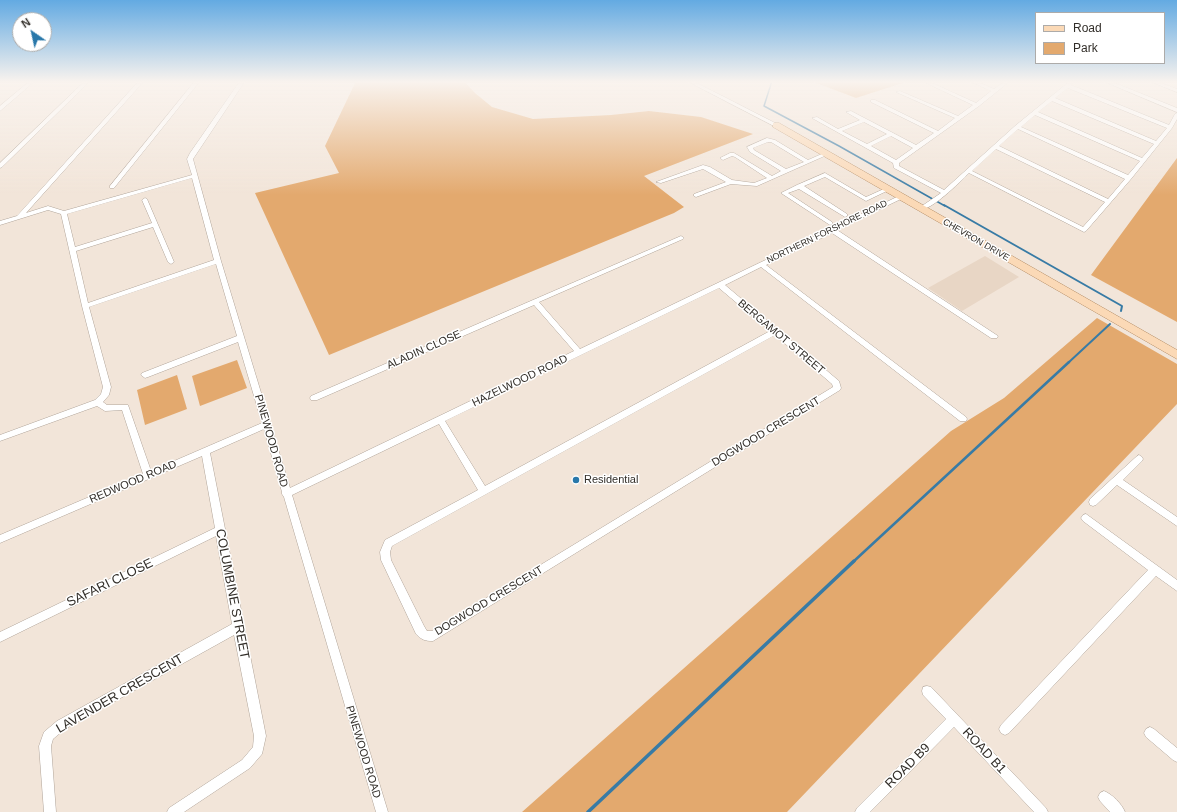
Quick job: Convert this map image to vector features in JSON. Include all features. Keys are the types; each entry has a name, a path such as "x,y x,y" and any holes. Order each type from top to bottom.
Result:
{"main road":[{"name":"CHEVRON DRIVE","path":"776,125 1177,355"}],"street":[{"path":"0,166 49,119"},
{"path":"18,217 107,119"},
{"path":"112,187 167,119"},
{"name":"PINEWOOD ROAD","path":"216,119 190,159 240,338 382,812"},
{"path":"764,119 776,125"},
{"path":"817,119 896,162"},
{"path":"909,119 938,133"},
{"path":"896,162 958,119"},
{"path":"921,209 938,198 1027,119"},
{"path":"1049,119 1143,160"},
{"path":"1100,119 1156,142"},
{"path":"1150,119 1170,127"},
{"path":"969,171 1084,230 1129,178 1156,142 1170,127 1175,119"},
{"path":"838,131 864,120 916,148"},
{"path":"1017,127 1129,178"},
{"path":"867,146 891,134"},
{"path":"786,172 752,151 750,147 767,140 773,141 808,162"},
{"path":"996,147 1108,201"},
{"path":"723,158 732,154 737,156 772,178"},
{"path":"659,182 703,167 708,168 730,182 755,185 826,154"},
{"path":"896,162 896,167 944,192"},
{"path":"830,222 784,193 825,175 866,199 888,189"},
{"path":"0,222 48,208 64,213 195,176"},
{"path":"696,195 730,182"},
{"path":"799,186 844,215"},
{"name":"NORTHERN FORSHORE ROAD","path":"753,268 901,197"},
{"path":"145,200 171,262"},
{"path":"0,438 98,402 105,395 107,387 85,306 64,213"},
{"path":"72,250 155,224"},
{"path":"832,230 994,336"},
{"name":"ALADIN CLOSE","path":"314,398 681,238"},
{"path":"85,306 218,261"},
{"path":"761,264 963,419"},
{"name":"HAZELWOOD ROAD","path":"286,494 753,268"},
{"name":"BERGAMOT STREET","path":"719,284 836,383 837,388 833,391"},
{"path":"535,302 578,352"},
{"name":"DOGWOOD CRESCENT","path":"775,332 388,543 384,552 386,560 420,630 425,636 433,636 833,391"},
{"path":"145,376 240,338"},
{"path":"98,402 106,408 125,407 148,476"},
{"path":"440,420 483,490"},
{"name":"REDWOOD ROAD","path":"0,540 266,425"},
{"name":"COLUMBINE STREET","path":"173,812 246,764 258,750 260,736 205,451"},
{"path":"1093,502 1139,459"},
{"path":"1116,480 1177,522"},
{"path":"1086,518 1177,586"},
{"name":"SAFARI CLOSE","path":"0,637 220,530"},
{"path":"1005,729 1155,570"},
{"name":"LAVENDER CRESCENT","path":"50,812 45,746 48,736 61,725 238,627"},
{"name":"ROAD B1","path":"927,690 1042,812"},
{"name":"ROAD B9","path":"861,812 954,719"},
{"path":"1150,733 1177,756"},
{"path":"1104,797 1119,812"}],"shaded area":[{"path":"985,256 1019,277 962,311 928,288"}],"green space":[{"path":"338,119 707,119 753,134 644,176 684,207 674,213 329,355 255,193 339,173 325,146"},
{"path":"1177,158 1177,322 1091,275"},
{"path":"1097,318 1177,364 1177,404 787,812 522,812 951,431 1004,398"},
{"path":"237,360 247,388 200,406 192,376"},
{"path":"177,375 187,409 145,425 137,390"}],"waterway":[{"path":"788,119 945,206"},
{"path":"944,205 1122,306 1121,311"},
{"path":"1068,363 1110,324"},
{"path":"853,562 1069,362"},
{"path":"588,812 854,561"}],"place":[{"name":"Residential","path":"576,480"}]}
